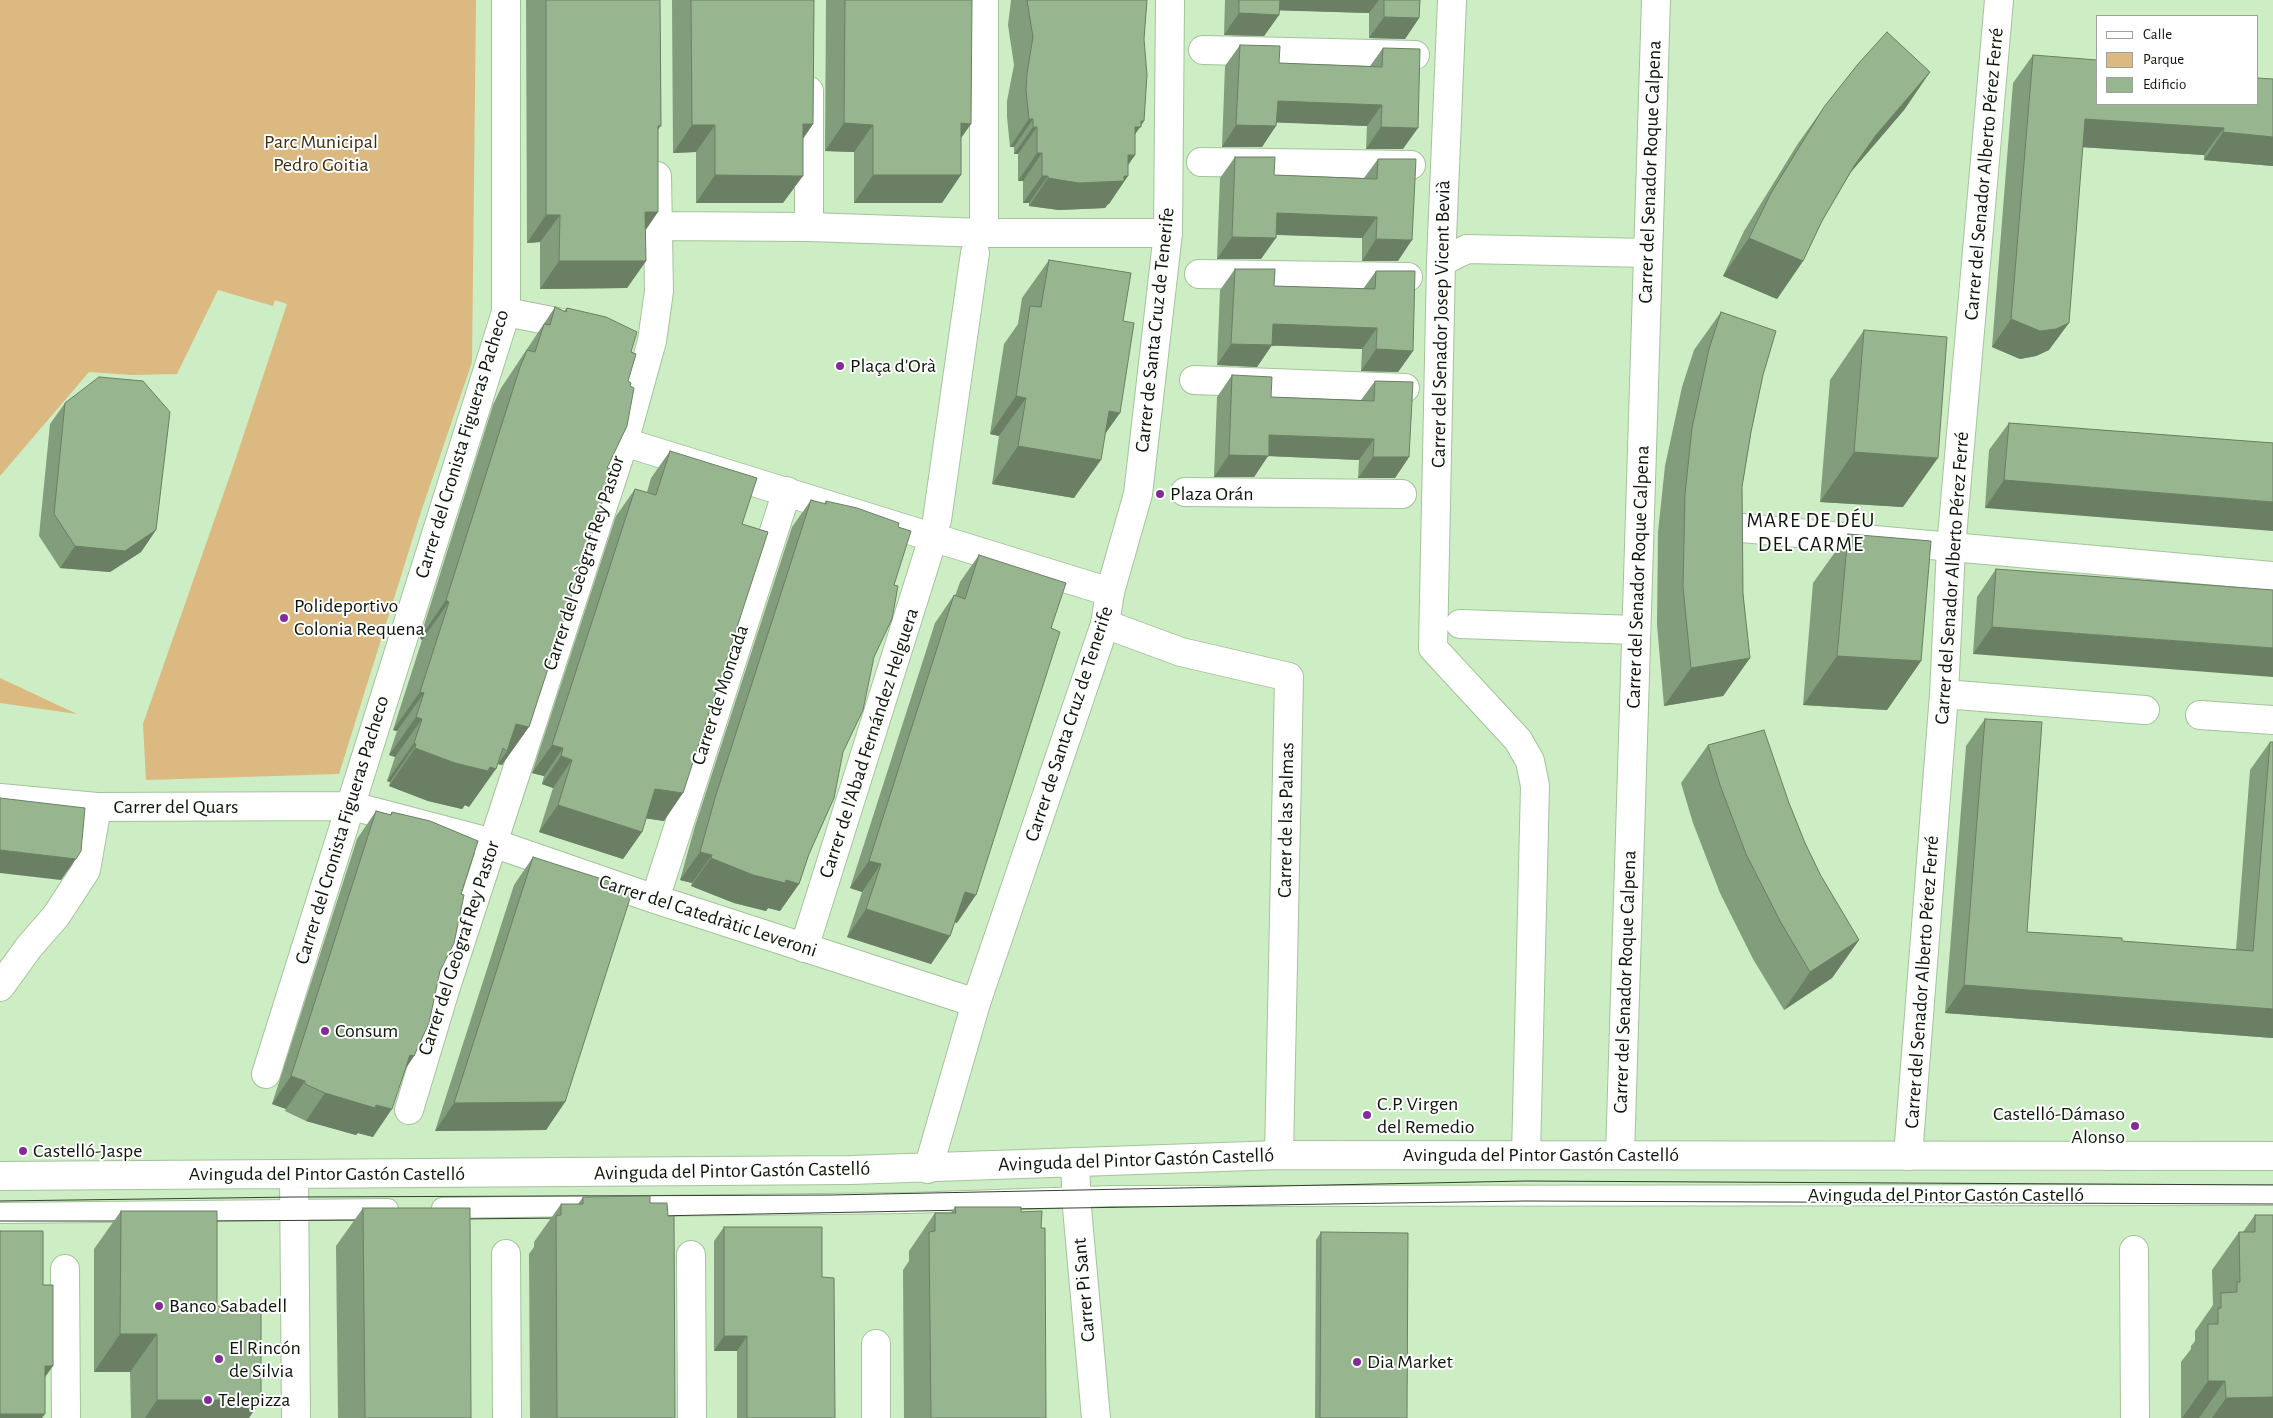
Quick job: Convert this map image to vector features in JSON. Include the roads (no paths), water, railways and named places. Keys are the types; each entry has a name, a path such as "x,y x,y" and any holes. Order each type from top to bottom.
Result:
{"street":[{"name":"Carrer del Cronista Figueras Pacheco","path":"266,1074 352,806 395,660 506,312 506,0"},
{"path":"936,529 980,243 984,0"},
{"name":"Carrer de Santa Cruz de Tenerife","path":"928,1169 976,1003 1104,624 1110,592 1138,494 1168,233 1170,0"},
{"name":"Carrer del Senador Josep Vicent Bevià","path":"1452,0 1441,262 1434,648 1518,740 1530,761 1534,778 1526,1155"},
{"name":"Carrer del Senador Roque Calpena","path":"1620,1155 1656,0"},
{"name":"Carrer del Senador Alberto Pérez Ferré","path":"1908,1156 1944,694 1951,548 1999,0"},
{"path":"1202,50 1417,55"},
{"path":"809,227 810,69"},
{"name":"Carrer del Geògraf Rey Pastor","path":"409,1110 493,843 624,442 652,341 659,291 657,147"},
{"path":"1202,162 1413,165"},
{"path":"657,226 809,227 980,243 1168,233"},
{"path":"1441,262 1467,248 1648,253"},
{"path":"1199,274 1409,277"},
{"path":"506,312 652,341"},
{"path":"1194,380 1405,388"},
{"path":"624,442 787,491 936,529 1110,592"},
{"name":"Carrer de Moncada","path":"655,899 787,491"},
{"path":"1185,492 1402,494"},
{"path":"1731,527 2273,576"},
{"name":"Carrer de l'Abad Fernández Helguera","path":"804,948 936,529"},
{"name":"Carrer de las Palmas","path":"1104,624 1181,652 1289,677 1279,1155"},
{"path":"1460,624 1636,630"},
{"path":"1944,694 2145,710"},
{"path":"2200,715 2273,720"},
{"name":"Carrer del Quars","path":"0,798 97,807 352,806"},
{"name":"Carrer del Catedràtic Leveroni","path":"352,806 493,843 655,899 976,1003"},
{"path":"0,987 29,947 56,916 86,870 97,807"},
{"name":"Avinguda del Pintor Gastón Castelló","path":"0,1176 928,1169 1279,1155 2273,1156"},
{"name":"Carrer Pi Sant","path":"1075,1162 1076,1199 1096,1418"},
{"path":"294,1175 296,1418"},
{"path":"2134,1250 2135,1418"},
{"path":"506,1254 507,1418"},
{"path":"691,1254 692,1418"},
{"path":"65,1269 66,1418"},
{"path":"876,1344 876,1418"}],"lane":[{"name":"Avinguda del Pintor Gastón Castelló","path":"622,1206 1076,1199 1111,1196 2273,1195"},
{"name":"Avinguda del Pintor Gastón Castelló","path":"423,1208 602,1206"},
{"name":"Avinguda del Pintor Gastón Castelló","path":"0,1213 404,1209"}],"tram line":[{"path":"0,1201 294,1197 831,1195 1526,1181 2273,1185"},
{"path":"1007,1209 1525,1201 2273,1204"},
{"path":"655,1216 967,1210"},
{"path":"457,1219 565,1218"},
{"path":"202,1221 367,1220"},
{"path":"0,1221 127,1221"}],"place":[{"name":"Plaça d'Orà","path":"840,366"},
{"name":"Plaza Orán","path":"1160,494"},
{"name":"Polideportivo Colonia Requena","path":"284,618"},
{"name":"Consum","path":"325,1031"},
{"name":"C.P. Virgen del Remedio","path":"1367,1115"},
{"name":"Castelló-Dámaso Alonso","path":"2135,1126"},
{"name":"Castelló-Jaspe","path":"23,1151"},
{"name":"Banco Sabadell","path":"159,1306"},
{"name":"El Rincón de Silvia","path":"219,1359"},
{"name":"Dia Market","path":"1357,1362"},
{"name":"Telepizza","path":"208,1400"}],"district":[{"name":"MARE DE DÉU DEL CARME","path":"1811,533"}],"park label":[{"name":"Parc Municipal Pedro Goitia","path":"321,154"}]}
